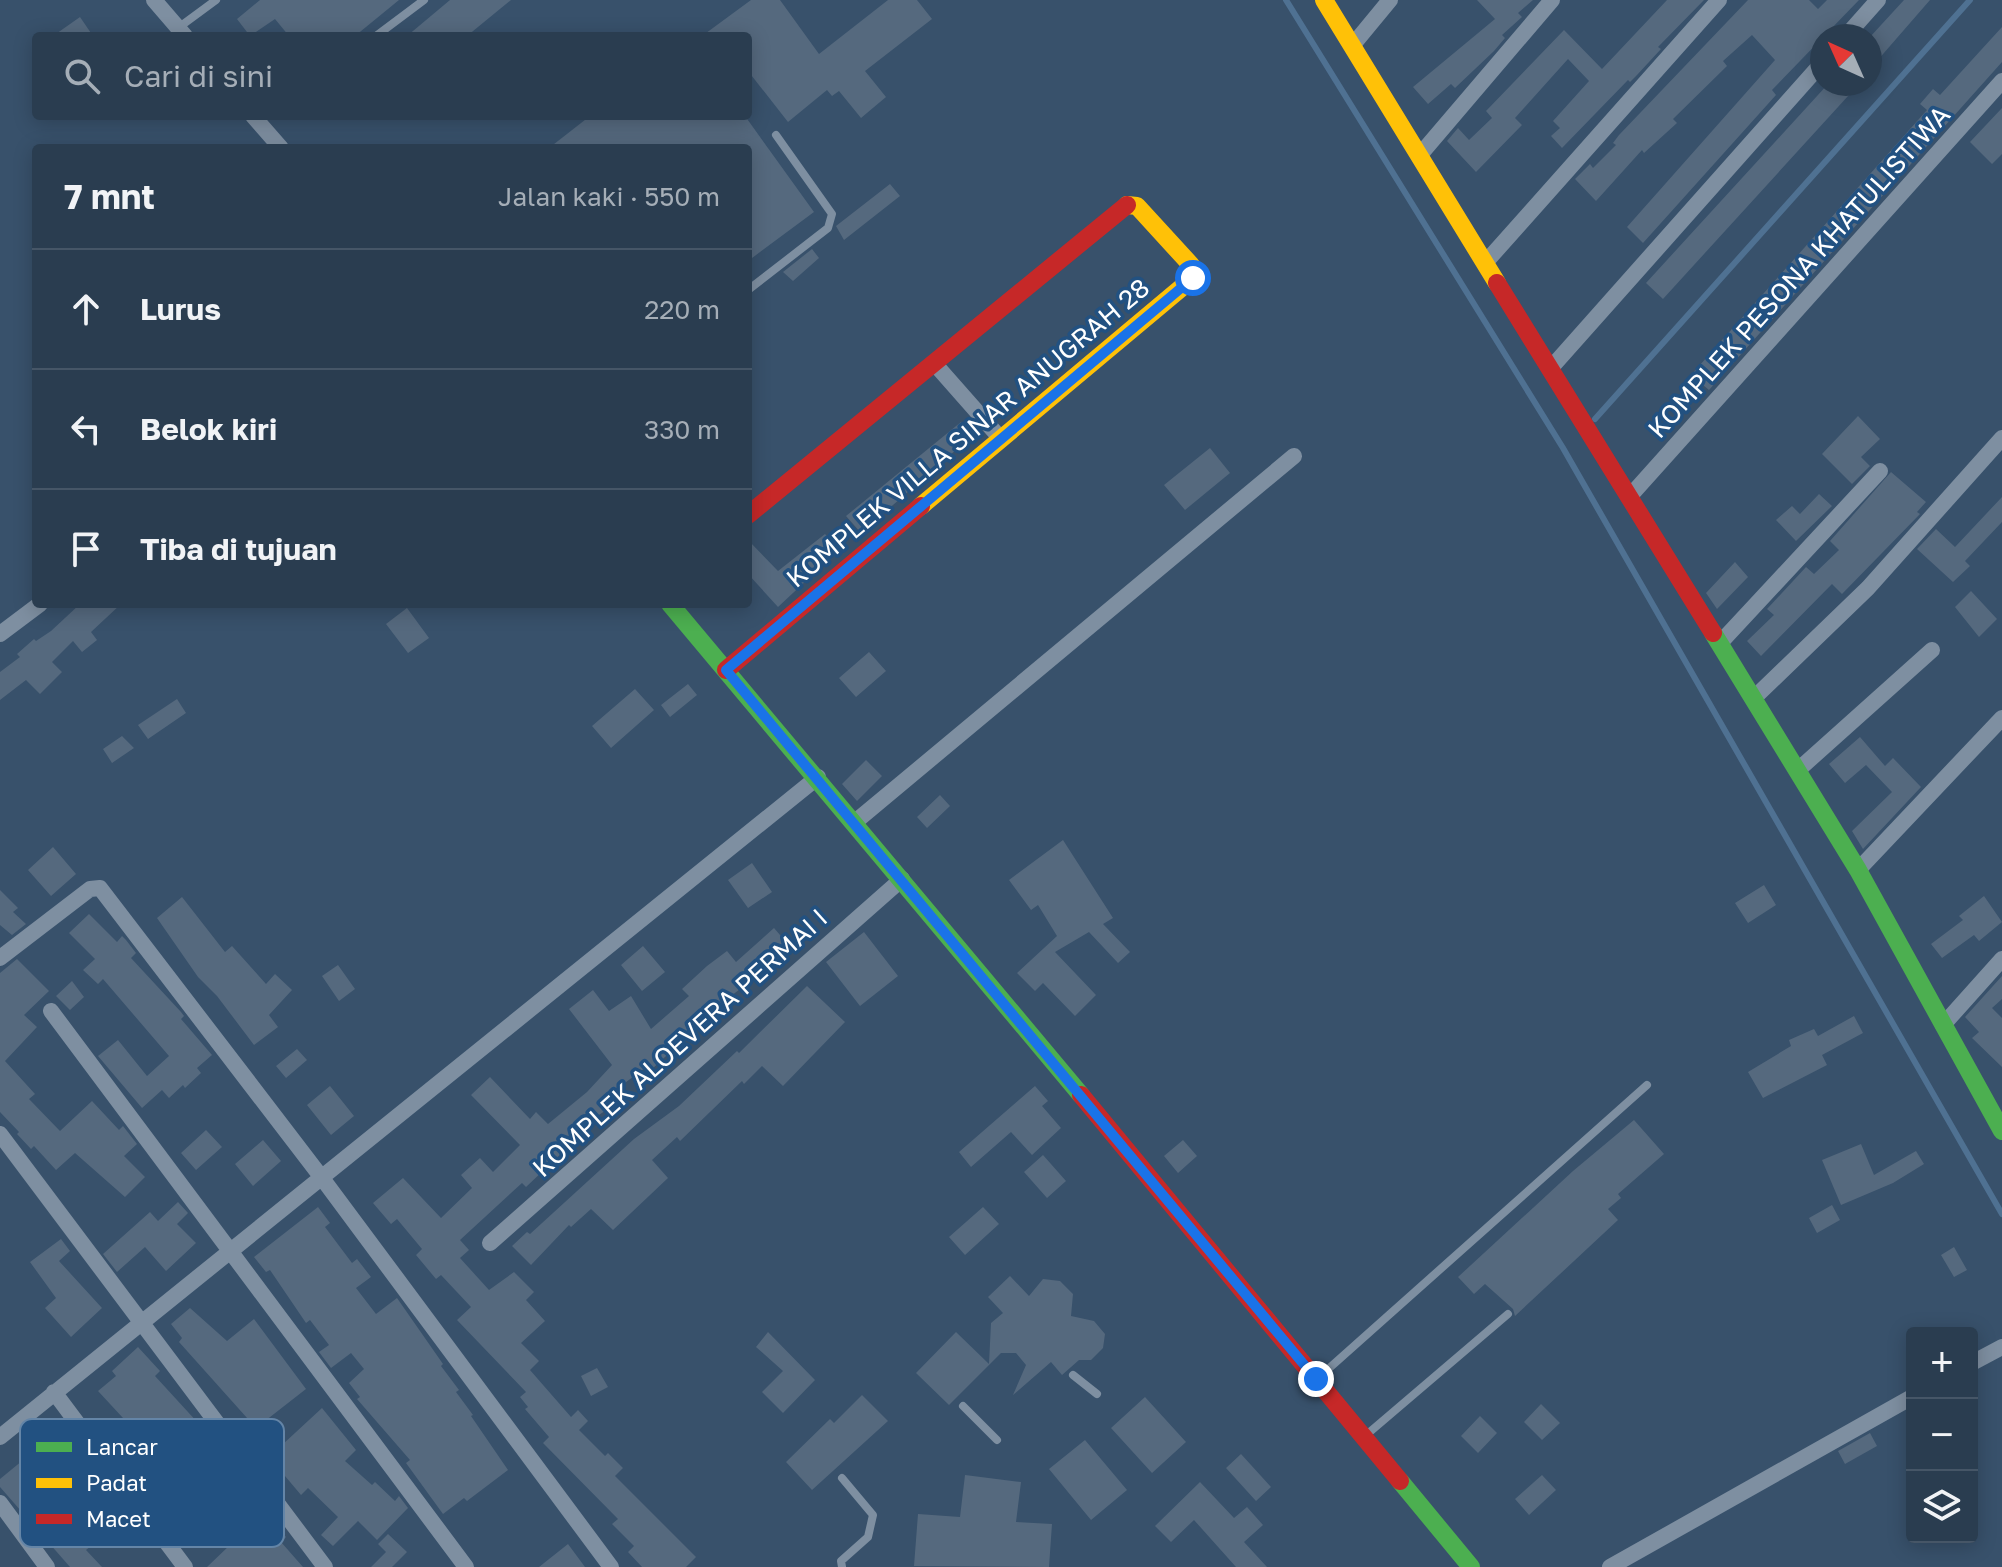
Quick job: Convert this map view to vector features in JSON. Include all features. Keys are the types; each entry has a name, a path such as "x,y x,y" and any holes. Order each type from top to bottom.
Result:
{"street":[{"path":"154,0 182,32"},
{"path":"1324,0 1755,697 1858,870 2002,1131"},
{"path":"1352,46 1390,0"},
{"path":"1419,156 1552,0"},
{"path":"1485,263 1719,0"},
{"path":"1857,24 1878,0"},
{"path":"1550,369 1810,76"},
{"name":"KOMPLEK PESONA KHATULISTIWA","path":"1631,495 2002,81"},
{"path":"262,120 278,144"},
{"name":"KOMPLEK VILLA SINAR ANUGRAH 28","path":"726,670 1193,278 1195,273 1191,265 1137,206 1128,204 752,512"},
{"path":"934,363 1001,439"},
{"path":"1755,697 1868,588 2002,438"},
{"path":"855,822 1294,456"},
{"path":"1721,642 1880,471"},
{"path":"0,634 35,608"},
{"path":"673,608 818,777 1471,1567"},
{"path":"1798,770 1932,650"},
{"path":"1858,870 2002,718"},
{"path":"22,1419 818,777"},
{"name":"KOMPLEK ALOEVERA PERMAI I","path":"490,1243 902,879"},
{"path":"0,958 90,889 100,888 322,1178 611,1567"},
{"path":"1943,1025 2002,959"},
{"path":"51,1011 231,1248 466,1567"},
{"path":"0,1134 213,1419"},
{"path":"1978,1360 2002,1347"},
{"path":"54,1392 74,1419"},
{"path":"1610,1567 1908,1399"},
{"path":"0,1437 20,1420"},
{"path":"0,1503 20,1530"},
{"path":"284,1513 325,1567"},
{"path":"32,1547 47,1567"},
{"path":"170,1547 185,1567"}],"lane":[{"path":"182,32 216,0"},
{"path":"381,32 424,0"},
{"path":"752,287 828,228 832,221 832,214 776,135"},
{"path":"1316,1379 1647,1085"},
{"path":"1364,1437 1508,1314"},
{"path":"1073,1375 1097,1394"},
{"path":"963,1406 997,1440"},
{"path":"842,1478 873,1515 868,1537 841,1561 842,1567"}],"building":[{"path":"260,0 399,0 360,32 286,32 275,19 256,32 247,32 237,19"},
{"path":"450,0 511,0 472,32 412,32"},
{"path":"751,0 780,0 819,54 888,0 917,0 932,19 865,71 886,97 861,118 839,91 832,96 827,90 788,122 752,76 752,32 707,32"},
{"path":"1477,0 1533,0 1518,13 1522,17 1502,35 1505,38 1494,51 1455,88 1451,84 1428,104 1413,87 1495,19"},
{"path":"1667,0 1704,0 1658,47 1661,49 1637,75 1630,82 1628,80 1562,148 1551,136 1560,128 1553,121 1589,81 1568,59 1515,118 1522,125 1476,172 1447,141 1458,128 1469,140 1492,118 1486,111 1564,30 1602,69"},
{"path":"1748,0 1809,0 1818,9 1827,0 1859,0 1836,24 1810,24 1810,51 1772,90 1776,95 1643,243 1627,227 1775,60 1752,35 1723,61 1727,66 1673,119 1677,123 1644,153 1642,150 1596,201 1575,179 1590,164 1593,168 1616,145 1613,143"},
{"path":"1904,0 1930,0 1882,55 1882,24"},
{"path":"80,17 90,32 59,32"},
{"path":"2002,27 2002,62 1709,390 1691,375 1927,110 1920,104 1933,89 1940,95"},
{"path":"1817,96 1848,96 1663,299 1646,283"},
{"path":"2002,108 2002,154 1992,164 1970,142"},
{"path":"585,120 748,120 814,212 752,258 752,144 554,144"},
{"path":"890,184 900,196 844,240 836,226"},
{"path":"812,249 819,258 793,281 783,272"},
{"path":"1858,416 1880,439 1861,457 1870,466 1852,484 1822,454"},
{"path":"961,422 973,435 861,533 846,516"},
{"path":"1210,448 1230,473 1185,510 1164,485"},
{"path":"1891,472 1926,502 1917,512 1920,514 1842,594 1832,584 1761,656 1747,641 1774,615 1767,609 1806,567 1814,574 1839,550 1830,541"},
{"path":"1819,494 1832,506 1796,541 1776,520 1792,506 1800,514"},
{"path":"2002,497 2002,522 1965,561 1970,566 1953,582 1917,549 1936,529 1955,547"},
{"path":"825,534 839,550 778,607 752,578 752,544 778,571"},
{"path":"1735,562 1748,577 1717,609 1706,593"},
{"path":"1971,591 1997,619 1979,637 1955,607"},
{"path":"76,608 117,608 91,632 97,640 82,652 73,641 52,662 62,672 40,694 26,680 0,700 0,672 20,657 17,654 34,639 36,641"},
{"path":"407,608 429,638 408,653 386,624"},
{"path":"869,652 886,671 856,697 839,678"},
{"path":"688,684 697,695 670,717 661,705"},
{"path":"635,689 654,710 611,748 592,726"},
{"path":"177,699 186,713 148,739 138,725"},
{"path":"122,736 134,748 112,763 103,749"},
{"path":"1860,737 1885,766 1893,758 1921,787 1863,849 1852,831 1892,792 1866,765 1845,783 1829,764"},
{"path":"866,760 882,776 857,801 842,784"},
{"path":"940,795 950,806 927,828 917,817"},
{"path":"1063,840 1113,918 1103,924 1130,952 1118,963 1089,932 1055,952 1096,995 1075,1016 1043,983 1035,991 1017,973 1057,936 1038,905 1031,910 1009,880"},
{"path":"53,847 76,874 51,896 28,870"},
{"path":"752,863 772,892 748,908 728,880"},
{"path":"1764,885 1776,905 1748,923 1735,903"},
{"path":"0,890 18,908 13,912 26,924 12,935 0,925"},
{"path":"1984,896 2002,922 1979,941 1974,935 1942,958 1931,944 1963,920 1959,916"},
{"path":"182,897 225,952 232,946 266,984 275,974 292,990 269,1015 278,1027 254,1045 217,996 198,977 157,918"},
{"path":"89,914 117,942 122,936 126,940 136,953 131,958 181,1012 184,1016 181,1019 212,1055 197,1068 201,1073 185,1088 183,1085 169,1098 162,1090 142,1108 98,1056 118,1040 147,1076 169,1056 103,979 98,984 83,970 95,959 69,933"},
{"path":"774,928 792,949 759,979 757,976 731,996 652,1069 649,1065 618,1088 624,1093 611,1107 585,1124 560,1148 563,1152 526,1187 522,1183 460,1240 469,1250 460,1258 489,1290 514,1272 534,1292 526,1300 545,1321 521,1343 539,1361 530,1370 571,1417 578,1410 588,1421 579,1430 605,1456 608,1453 623,1468 615,1476 696,1557 686,1567 642,1567 628,1552 634,1546 612,1524 618,1519 543,1443 549,1437 525,1409 528,1407 520,1397 526,1392 457,1320 471,1307 441,1275 436,1279 416,1255 422,1249 397,1219 391,1224 373,1203 403,1178 441,1218 472,1188 461,1175 480,1158 493,1172 520,1145 471,1095 490,1077 530,1119 536,1112 548,1124 587,1092 612,1065 569,1009 593,990 609,1011 631,996 651,1029 689,996 682,989 707,966 727,951 736,962"},
{"path":"864,932 898,976 860,1006 826,962"},
{"path":"643,946 665,972 642,991 621,965"},
{"path":"17,959 49,991 24,1015 37,1027 5,1061 35,1094 29,1099 60,1131 92,1101 119,1130 123,1126 137,1144 124,1156 145,1177 125,1197 75,1153 56,1170 34,1146 31,1149 0,1112 0,973"},
{"path":"338,965 355,989 339,1001 322,976"},
{"path":"2002,976 2002,999 1992,1008 2002,1018 2002,1067 1972,1038 1979,1032 1965,1017"},
{"path":"72,981 84,997 70,1010 56,996"},
{"path":"807,986 845,1022 783,1086 762,1066 744,1084 742,1081 680,1141 677,1137 652,1160 668,1178 613,1230 591,1209 571,1227 569,1225 531,1265 512,1246 527,1232 530,1234 634,1139 679,1106"},
{"path":"1854,1016 1863,1033 1822,1055 1827,1065 1763,1098 1748,1072 1791,1046 1789,1040 1814,1029 1818,1036"},
{"path":"297,1049 307,1060 286,1078 276,1066"},
{"path":"330,1086 354,1116 331,1135 307,1105"},
{"path":"1035,1086 1048,1101 1042,1106 1061,1128 1032,1155 1011,1132 971,1167 959,1152"},
{"path":"1634,1120 1664,1154 1618,1194 1621,1198 1608,1209 1618,1220 1515,1316 1513,1309 1485,1284 1474,1294 1458,1277 1573,1171"},
{"path":"206,1130 222,1147 196,1170 181,1153"},
{"path":"263,1140 281,1161 253,1186 235,1164"},
{"path":"1183,1140 1197,1156 1178,1173 1164,1156"},
{"path":"1861,1144 1874,1175 1916,1151 1924,1164 1893,1183 1841,1205 1822,1160"},
{"path":"1043,1155 1066,1181 1047,1198 1024,1172"},
{"path":"178,1202 188,1213 177,1224 196,1243 166,1271 145,1247 117,1272 103,1254 150,1212 158,1221"},
{"path":"1832,1205 1840,1220 1817,1233 1809,1218"},
{"path":"318,1207 330,1223 325,1227 352,1263 357,1259 371,1277 356,1288 376,1314 397,1298 443,1364 441,1366 459,1390 456,1392 508,1470 467,1501 464,1498 443,1514 406,1463 410,1460 357,1399 360,1397 349,1383 364,1369 351,1353 331,1368 319,1352 329,1345 310,1320 306,1323 270,1270 266,1272 254,1257"},
{"path":"983,1207 999,1224 965,1255 949,1237"},
{"path":"61,1239 70,1251 59,1261 102,1308 71,1337 45,1308 56,1298 30,1262"},
{"path":"1954,1247 1967,1270 1954,1277 1941,1255"},
{"path":"1010,1276 1029,1296 1043,1279 1060,1281 1073,1294 1071,1316 1094,1321 1105,1334 1103,1348 1091,1360 1079,1360 1062,1375 1051,1362 1013,1395 1026,1365 1016,1353 1001,1353 949,1405 916,1373 956,1332 989,1364 991,1323 1003,1313 988,1297"},
{"path":"190,1308 227,1341 254,1319 306,1389 268,1419 248,1419 179,1342 182,1338 171,1324"},
{"path":"768,1332 815,1380 783,1413 762,1392 783,1371 756,1347"},
{"path":"138,1347 160,1371 155,1376 194,1419 122,1419 98,1391 116,1376 112,1371"},
{"path":"597,1368 608,1387 591,1396 581,1376"},
{"path":"862,1395 888,1421 812,1490 786,1462 830,1419 834,1423"},
{"path":"1145,1397 1186,1442 1152,1473 1111,1428"},
{"path":"1541,1404 1560,1423 1542,1440 1524,1422"},
{"path":"322,1408 356,1450 345,1461 395,1501 399,1496 408,1508 377,1540 358,1521 333,1546 321,1535 338,1517 308,1488 301,1495 284,1475 284,1443"},
{"path":"1480,1416 1497,1433 1478,1453 1461,1436"},
{"path":"1870,1433 1877,1446 1845,1464 1838,1451"},
{"path":"1085,1440 1127,1490 1091,1520 1049,1469"},
{"path":"1241,1454 1271,1487 1256,1501 1226,1468"},
{"path":"20,1463 20,1510 0,1487 0,1479"},
{"path":"965,1475 1021,1482 1016,1522 1052,1524 1049,1567 914,1566 918,1514 960,1517"},
{"path":"1542,1475 1556,1490 1529,1515 1515,1499"},
{"path":"1200,1482 1234,1518 1247,1507 1263,1525 1244,1542 1267,1567 1236,1567 1194,1520 1171,1542 1155,1526"},
{"path":"388,1534 407,1552 392,1567 371,1567 386,1552 378,1544"},
{"path":"568,1544 585,1567 539,1567"},
{"path":"284,1545 303,1567 207,1567 228,1547"},
{"path":"52,1547 90,1547 86,1550 102,1567 70,1567"}],"waterway":[{"path":"1286,0 1563,448 2002,1214"},
{"path":"1595,419 1970,0"}],"traffic: fast":[{"path":"673,608 1081,1095"},
{"path":"1713,633 1858,870 2002,1131"},
{"path":"1400,1481 1471,1567"}],"traffic: slow":[{"path":"1324,0 1497,283"},
{"path":"921,506 1193,278 1191,265 1137,206 1127,205"}],"traffic: jam":[{"path":"752,512 1127,205"},
{"path":"1497,283 1713,633"},
{"path":"726,670 921,506"},
{"path":"1081,1095 1400,1481"}],"route":[{"path":"1193,278 726,670 1316,1379"}]}
